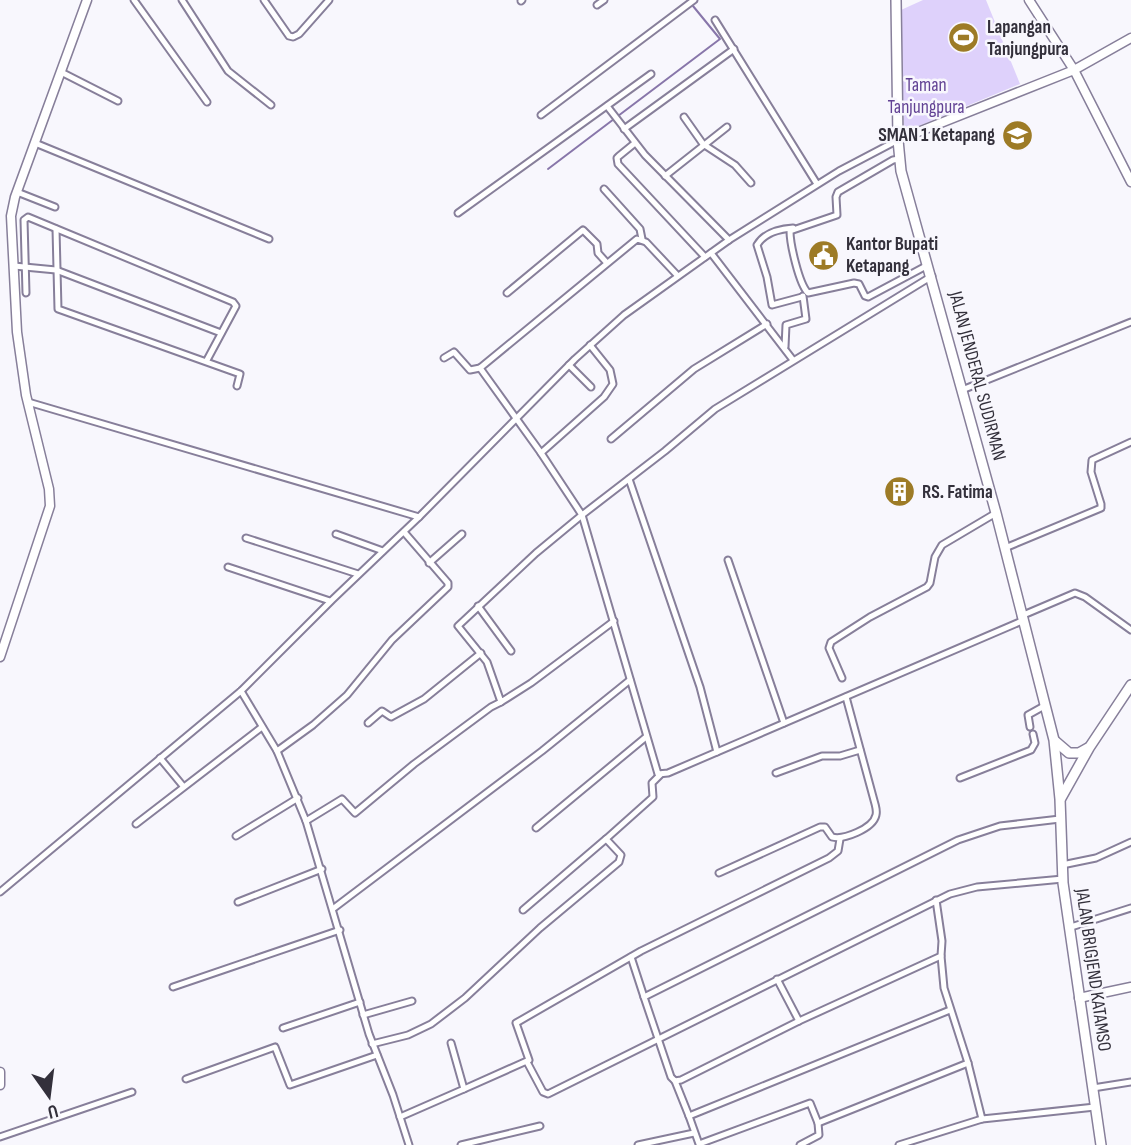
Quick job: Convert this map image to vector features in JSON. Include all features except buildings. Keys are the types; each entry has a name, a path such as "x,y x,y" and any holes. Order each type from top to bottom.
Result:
{"main road":[{"name":"JALAN JENDERAL SUDIRMAN","path":"896,0 898,140 903,181 932,276 1046,705 1054,740 1060,799"},
{"path":"1060,799 1089,748 1131,685"},
{"path":"1054,740 1069,753 1079,753 1089,748"},
{"name":"JALAN BRIGJEND KATAMSO","path":"1060,799 1063,879 1101,1145"}],"street":[{"path":"0,657 50,506 49,489 28,402 17,332 11,224 18,192 87,0"},
{"path":"134,0 207,102"},
{"path":"182,0 228,71 271,105"},
{"path":"264,0 289,36 293,37 299,34 329,0"},
{"path":"597,5 604,0"},
{"path":"541,115 694,0"},
{"path":"1029,0 1074,70 1131,182"},
{"path":"715,20 817,184"},
{"path":"0,892 241,691 330,601 404,532 569,365 639,303 729,240 817,184 898,140 1074,70 1131,38"},
{"path":"624,129 734,49"},
{"path":"61,72 118,101"},
{"path":"458,213 652,74"},
{"path":"607,106 665,176 729,240"},
{"path":"684,117 703,144 738,168 751,183"},
{"path":"665,176 727,127"},
{"path":"35,143 269,239"},
{"path":"635,143 619,156 618,164 705,257"},
{"path":"802,298 772,305 758,241 771,233 838,215 838,192 899,159"},
{"path":"604,189 640,229 642,239 677,275"},
{"path":"18,192 55,207"},
{"path":"26,293 24,218 29,217 233,302 236,306 207,360"},
{"path":"785,349 786,326 807,318 802,298 804,289 790,234 793,228"},
{"path":"56,229 58,310 241,374 237,386"},
{"path":"507,293 583,230 597,244 598,252 607,263"},
{"path":"444,358 454,352 470,370 480,368 635,240 642,239"},
{"path":"711,253 793,360"},
{"path":"14,265 56,270 221,333"},
{"path":"804,289 812,294 854,283 859,284 868,297 928,265"},
{"path":"501,702 491,670 481,653 458,627 478,606 582,515 715,409 932,276"},
{"path":"961,390 1131,322"},
{"path":"611,439 694,369 767,324"},
{"path":"541,453 604,397 613,384 610,370 590,345"},
{"path":"569,365 591,387"},
{"path":"480,368 582,515 655,769 660,775"},
{"path":"28,402 419,517"},
{"path":"1005,548 1101,508 1091,468 1092,460 1131,442"},
{"path":"629,479 699,687 717,752"},
{"path":"842,678 829,648 831,642 870,617 927,587 937,552 942,545 996,513"},
{"path":"276,751 346,695 392,640 448,587 448,583 404,532"},
{"path":"336,534 383,551"},
{"path":"429,563 462,534"},
{"path":"246,538 358,575"},
{"path":"728,560 784,723"},
{"path":"228,567 330,601"},
{"path":"523,910 653,797 652,783 660,775 846,697 1075,593 1085,597 1131,630"},
{"path":"478,606 510,651"},
{"path":"306,821 342,799 355,813 414,764 491,707 531,683 614,621"},
{"path":"368,723 382,711 391,717 419,702 481,653"},
{"path":"334,908 542,751 630,680"},
{"path":"241,691 276,751 298,798 334,908 372,1044 409,1145"},
{"path":"719,873 822,826 827,828 833,838 840,839 875,819 877,812 846,697"},
{"path":"1030,727 1028,715 1046,705"},
{"path":"136,824 262,727"},
{"path":"960,778 1031,750 1035,743 1033,734"},
{"path":"536,828 646,737"},
{"path":"776,774 822,756 840,757 860,750"},
{"path":"160,758 183,786"},
{"path":"236,836 298,798"},
{"path":"644,997 958,840 1000,826 1061,819"},
{"path":"372,1044 403,1037 424,1028 465,998 540,928 619,862 621,855 606,839"},
{"path":"400,1116 527,1062 530,1056 515,1023 631,957 829,858 838,851 840,839"},
{"path":"1062,865 1096,858 1131,842"},
{"path":"238,902 322,869"},
{"path":"527,1062 547,1095 936,900 972,888 1063,879"},
{"path":"936,900 942,941 942,979 982,1119"},
{"path":"1071,927 1131,908"},
{"path":"173,987 340,930"},
{"path":"675,1081 941,956"},
{"path":"631,957 670,1076 675,1081 700,1144 809,1102 818,1123 819,1136 800,1145"},
{"path":"777,979 799,1021"},
{"path":"1079,998 1131,987"},
{"path":"363,1015 412,1001"},
{"path":"283,1028 360,1002"},
{"path":"689,1116 950,1010"},
{"path":"451,1043 464,1089"},
{"path":"186,1079 275,1047 290,1084 377,1055"},
{"path":"818,1123 968,1063"},
{"path":"0,1072 0,1085"},
{"path":"1092,1088 1131,1082"},
{"path":"0,1138 132,1092"},
{"path":"899,1145 982,1119 1095,1107"},
{"path":"461,1145 540,1126"},
{"path":"638,1145 695,1133"}],"green space":[{"name":"Taman Tanjungpura","path":"923,0 986,0 1020,84 904,132 901,10"}],"waterway":[{"path":"618,116 720,39 693,6"},
{"path":"548,169 614,119"}],"place":[{"name":"Lapangan Tanjungpura","path":"964,38"},
{"name":"SMAN 1 Ketapang","path":"1018,135"},
{"name":"Kantor Bupati Ketapang","path":"823,255"},
{"name":"RS. Fatima","path":"899,492"}]}
